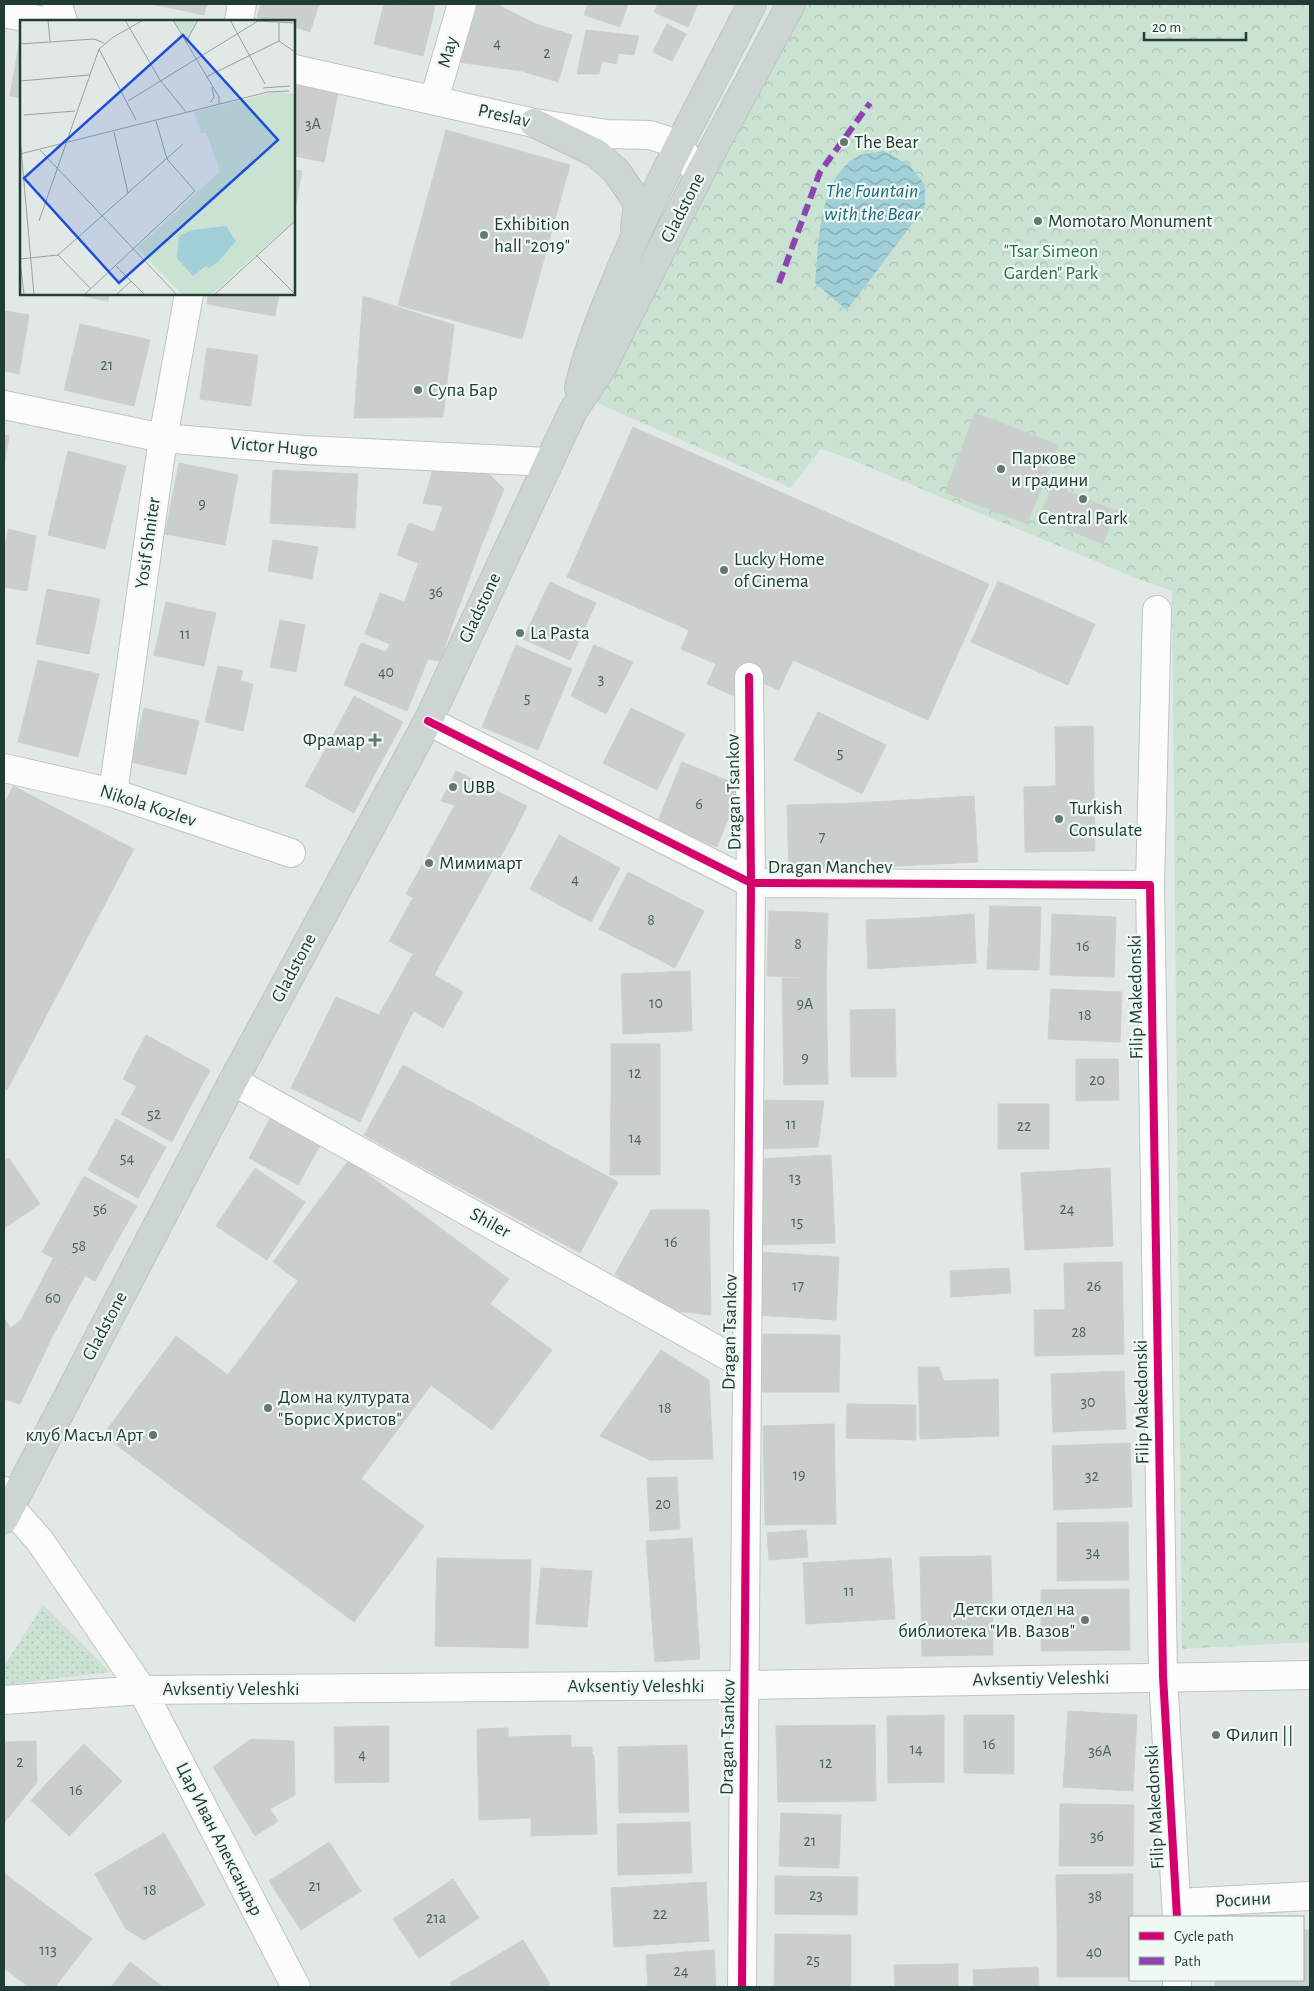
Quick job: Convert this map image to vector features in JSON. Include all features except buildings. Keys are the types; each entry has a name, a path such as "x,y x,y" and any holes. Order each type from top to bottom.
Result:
{"main road":[{"name":"Gladstone","path":"573,411 588,350 635,233 678,144 709,89 752,4"},
{"name":"Gladstone","path":"6,1505 428,721 573,411 601,369 699,175 791,4"},
{"path":"534,123 596,153 616,172 638,203 635,233"}],"street":[{"path":"57,4 63,20"},
{"path":"239,20 242,4"},
{"name":"May","path":"434,100 462,4"},
{"path":"4,13 38,20"},
{"name":"Preslav","path":"295,69 534,123 607,134 650,135 678,144"},
{"path":"678,144 699,175"},
{"name":"Yosif Shniter","path":"113,793 163,438 189,295"},
{"name":"Victor Hugo","path":"4,405 163,438 304,450 548,462"},
{"name":"Filip Makedonski","path":"1157,610 1150,885 1163,1676 1177,1910"},
{"name":"Dragan Tsankov","path":"742,1987 751,883 749,677"},
{"name":"Dragan Manchev","path":"428,721 751,883 1150,885"},
{"name":"Nikola Kozlev","path":"4,768 113,793 291,853"},
{"name":"Shiler","path":"234,1080 746,1366"},
{"name":"Avksentiy Veleshki","path":"6,1505 40,1541 142,1690"},
{"name":"Avksentiy Veleshki","path":"4,1700 142,1690 745,1685 1163,1676 1310,1675"},
{"name":"Цар Иван Александър","path":"142,1690 296,1987"},
{"name":"Росини","path":"1177,1910 1310,1896"}],"green space":[{"name":"\"Tsar Simeon Garden\" Park","path":"808,4 1310,4 1310,1642 1182,1649 1172,591 821,449 790,488 595,402 777,57"},
{"path":"43,1605 110,1672 4,1685 4,1666"}],"water":[{"name":"The Fountain with the Bear","path":"884,151 909,165 925,185 925,207 847,310 815,283 823,211 836,177 847,164 861,155"}],"marked path":[{"path":"779,283 820,172 870,103"}],"cycle path":[{"path":"742,1987 751,883 749,677"},
{"path":"428,721 751,883 1150,885 1163,1676 1177,1916"}],"place":[{"name":"The Bear","path":"844,142"},
{"name":"Momotaro Monument","path":"1038,221"},
{"name":"Exhibition hall \"2019\"","path":"484,235"},
{"name":"Супа Бар","path":"418,390"},
{"name":"Паркове и градини","path":"1001,469"},
{"name":"Central Park","path":"1083,499"},
{"name":"Lucky Home of Cinema","path":"724,570"},
{"name":"La Pasta","path":"520,633"},
{"name":"Фрамар","path":"375,740"},
{"name":"UBB","path":"453,787"},
{"name":"Turkish Consulate","path":"1059,819"},
{"name":"Мимимарт","path":"429,863"},
{"name":"Дом на културата \"Борис Христов\"","path":"268,1408"},
{"name":"клуб Масъл Арт","path":"153,1435"},
{"name":"Детски отдел на библиотека \"Ив. Вазов\"","path":"1085,1620"},
{"name":"Филип ||","path":"1216,1735"}]}
